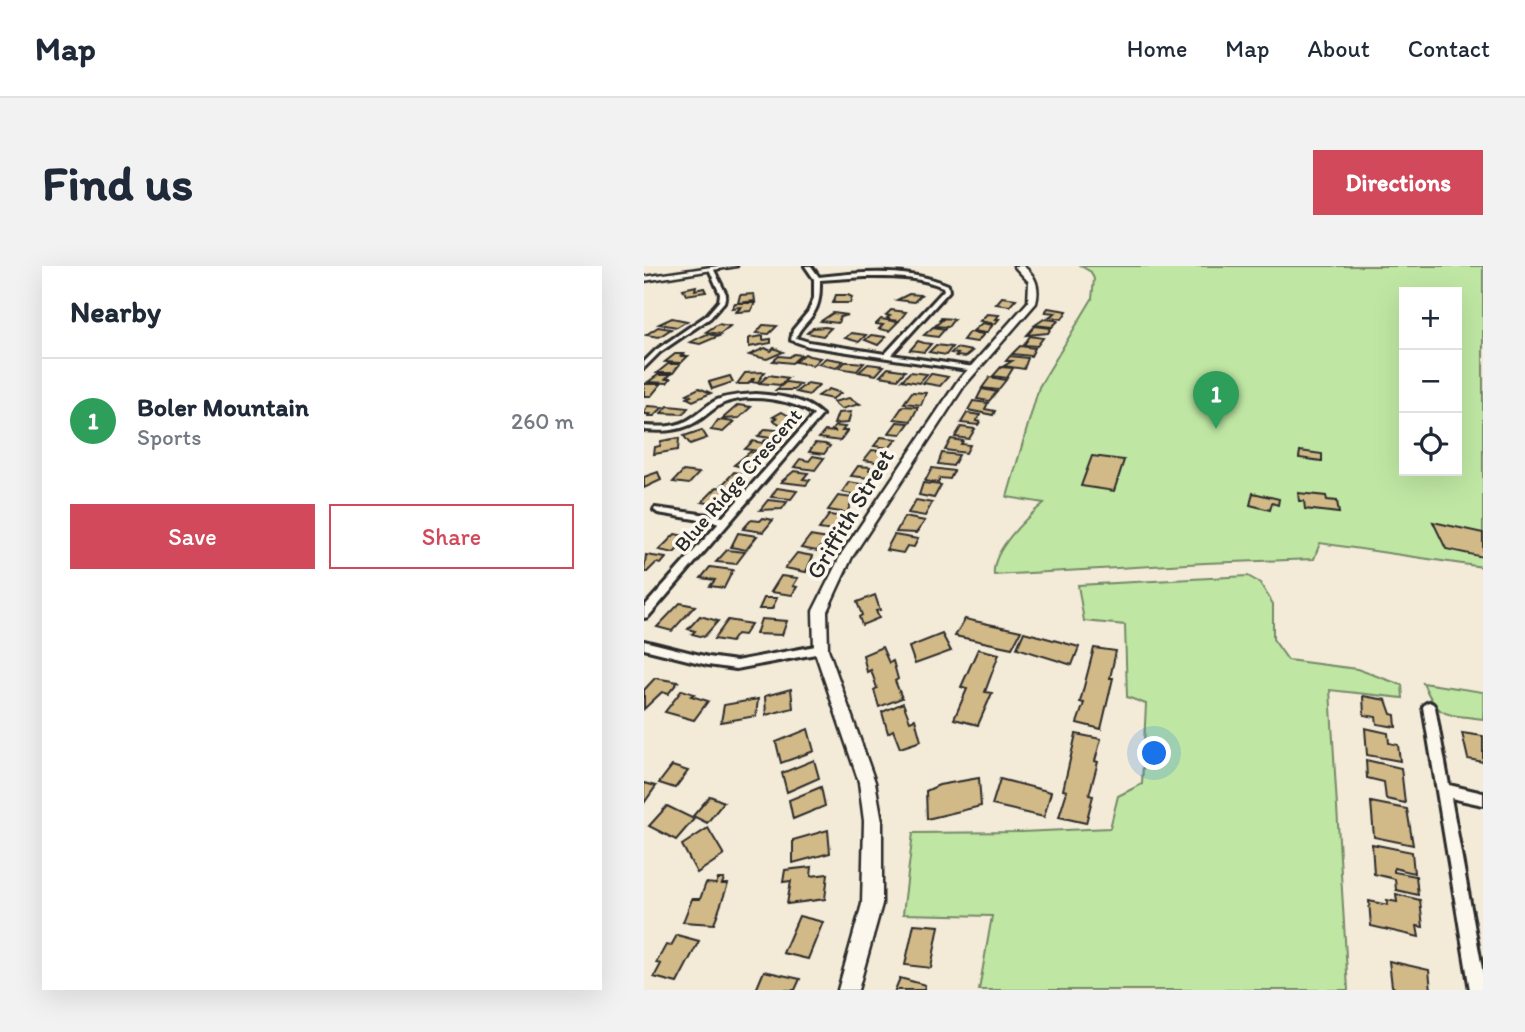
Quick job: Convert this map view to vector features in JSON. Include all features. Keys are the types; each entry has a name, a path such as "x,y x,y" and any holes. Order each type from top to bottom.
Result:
{"street":[{"path":"644,279 733,266"},
{"path":"808,266 817,279 813,309 793,333 793,339 808,344 974,369"},
{"name":"Griffith Street","path":"848,990 872,904 873,821 867,782 821,649 820,611 846,556 960,384 1032,303 1035,291 1032,278 1018,266"},
{"path":"644,366 658,351 708,317 722,301 723,294 711,270"},
{"path":"817,279 858,274 895,276 946,286 947,290 887,355"},
{"name":"Blue Ridge Crescent","path":"644,428 662,429 686,425 719,402 737,397 751,396 804,404 818,415 644,614"},
{"path":"658,510 727,521"},
{"path":"644,645 736,665 821,649"},
{"path":"1429,707 1478,990"},
{"path":"1444,790 1483,799"}],"green space":[{"path":"1081,266 1483,266 1483,567 1320,543 1314,559 994,575 998,556 1004,546 1019,526 1044,503 1007,497 1039,387 1092,299 1094,279 1091,272"},
{"path":"1248,576 1260,583 1273,604 1273,639 1288,660 1357,669 1402,685 1403,698 1330,690 1348,990 979,990 992,916 903,914 913,833 1110,828 1118,796 1142,784 1146,704 1127,697 1125,625 1084,621 1078,585"},
{"path":"1423,683 1483,692 1483,719 1452,715 1439,710"}],"building":[{"path":"696,286 695,290 704,288 706,292 686,295 683,289"},
{"path":"754,294 755,301 738,303 740,295"},
{"path":"909,294 921,295 914,302 897,300"},
{"path":"836,295 852,297 850,303 833,303"},
{"path":"1002,297 1016,299 1010,306 996,304"},
{"path":"735,303 755,303 751,311 736,312 741,307 732,308"},
{"path":"1048,308 1067,311 1062,319 1049,317 1055,313 1045,312"},
{"path":"891,310 906,312 899,321 891,320 887,318 890,316 886,315"},
{"path":"833,313 848,315 840,317 838,323 821,321"},
{"path":"987,314 999,315 996,319 999,319 995,324 980,321"},
{"path":"672,318 687,321 677,327 659,324"},
{"path":"941,318 954,319 948,327 935,326"},
{"path":"881,319 898,322 889,331 879,329 883,325 876,324"},
{"path":"1044,319 1058,321 1052,327 1035,325"},
{"path":"982,323 993,325 986,333 973,331"},
{"path":"718,324 730,326 720,334 706,332"},
{"path":"763,325 777,326 769,334 756,333"},
{"path":"1035,326 1051,328 1048,333 1027,335"},
{"path":"658,327 671,329 659,337 646,335"},
{"path":"933,327 945,329 938,337 924,335"},
{"path":"813,328 831,328 823,336 807,333"},
{"path":"969,332 984,334 977,342 963,340"},
{"path":"851,333 866,335 859,342 845,338"},
{"path":"707,334 719,336 700,344 690,342"},
{"path":"871,335 886,337 878,345 865,340"},
{"path":"763,336 763,340 771,339 771,343 749,347 749,338"},
{"path":"1030,336 1043,338 1037,346 1024,345"},
{"path":"918,341 931,344 924,352 910,350"},
{"path":"936,345 952,347 946,355 929,352"},
{"path":"1020,346 1035,348 1031,356 1012,354"},
{"path":"765,348 783,352 767,359 749,355"},
{"path":"956,348 972,351 965,357 956,356 958,354 951,353"},
{"path":"675,354 688,356 681,363 665,362"},
{"path":"794,354 801,355 792,363 773,361 779,356 789,357"},
{"path":"805,354 820,358 813,365 795,362"},
{"path":"1010,356 1028,358 1024,369 1004,366 1012,361 1006,361"},
{"path":"826,358 843,361 836,368 818,364"},
{"path":"845,362 864,363 857,371 839,368"},
{"path":"668,364 680,364 673,373 657,373"},
{"path":"868,364 884,366 876,375 859,372"},
{"path":"1001,367 1013,368 1007,378 993,376"},
{"path":"888,368 905,371 898,379 880,376"},
{"path":"765,372 757,383 752,382 752,379 748,384 737,384 745,373"},
{"path":"910,372 927,374 919,383 902,380"},
{"path":"931,374 948,377 940,386 923,383"},
{"path":"658,375 670,375 666,379 670,379 667,383 648,382"},
{"path":"769,375 788,378 780,385 759,383"},
{"path":"730,376 733,382 712,389 709,382"},
{"path":"990,377 1006,380 998,390 982,388"},
{"path":"786,382 800,384 794,390 776,390"},
{"path":"807,383 819,385 809,395 796,392"},
{"path":"644,384 661,384 651,396 644,396"},
{"path":"699,388 711,393 693,401 687,398 691,396 687,394"},
{"path":"829,389 841,393 832,399 818,396"},
{"path":"982,389 997,392 989,401 977,399"},
{"path":"912,392 926,393 921,405 904,403"},
{"path":"849,398 860,404 841,409 833,402"},
{"path":"973,401 988,403 985,409 995,411 993,415 968,410"},
{"path":"738,405 751,407 739,418 722,419"},
{"path":"647,406 663,407 654,416 648,416 650,414 644,414"},
{"path":"668,406 688,408 683,414 661,413"},
{"path":"903,406 918,407 911,421 894,419"},
{"path":"782,412 798,419 783,426 773,420 776,418 773,417"},
{"path":"851,412 848,423 834,424 838,413"},
{"path":"967,413 980,415 976,421 980,422 978,425 961,423"},
{"path":"718,420 734,422 723,432 711,430"},
{"path":"897,422 909,423 901,434 889,433"},
{"path":"835,426 845,427 842,431 847,431 840,441 819,438 825,431 836,432 832,430"},
{"path":"961,427 975,429 969,439 955,437"},
{"path":"766,429 786,431 777,439 758,436"},
{"path":"702,430 707,438 690,444 684,436"},
{"path":"881,437 897,439 889,448 874,446"},
{"path":"679,438 678,450 654,454 655,447 660,446 661,441"},
{"path":"951,439 970,445 966,453 945,450"},
{"path":"765,440 775,442 765,452 745,449 753,441 762,443"},
{"path":"815,443 830,446 824,454 809,452"},
{"path":"872,450 887,452 882,463 864,460"},
{"path":"1300,451 1322,454 1322,461 1299,458"},
{"path":"750,452 762,454 752,463 756,464 750,469 734,465"},
{"path":"942,453 959,455 953,466 938,464"},
{"path":"813,456 824,458 815,470 794,467 800,459 809,461"},
{"path":"1092,456 1124,460 1114,491 1081,486"},
{"path":"858,466 870,467 869,470 876,471 870,478 851,476"},
{"path":"932,468 954,471 950,479 940,478 938,483 925,481"},
{"path":"683,471 699,473 689,484 673,482"},
{"path":"794,471 808,473 803,479 810,480 806,485 781,482"},
{"path":"658,472 661,480 644,488 644,477"},
{"path":"734,472 745,474 735,487 722,485"},
{"path":"849,482 866,485 857,495 842,492"},
{"path":"923,483 941,485 934,498 919,495"},
{"path":"717,487 731,489 720,505 702,502"},
{"path":"777,488 797,491 791,499 771,497"},
{"path":"1253,493 1279,499 1278,505 1272,503 1270,510 1250,505"},
{"path":"1298,493 1326,496 1327,500 1337,501 1339,513 1305,509 1304,501 1299,501"},
{"path":"838,496 853,498 847,513 828,510"},
{"path":"768,500 787,502 782,509 760,510"},
{"path":"916,500 932,503 925,516 908,513"},
{"path":"829,515 844,517 833,531 819,529"},
{"path":"904,517 925,521 916,533 896,532"},
{"path":"763,518 773,520 763,532 743,529 751,520 760,521"},
{"path":"1433,522 1483,533 1483,557 1446,549"},
{"path":"738,533 757,536 746,550 731,547"},
{"path":"675,534 689,537 674,553 659,550"},
{"path":"894,535 918,539 914,547 907,546 903,553 886,550"},
{"path":"810,536 828,539 817,551 801,548"},
{"path":"727,550 745,552 736,564 716,562"},
{"path":"797,553 813,556 806,572 785,568"},
{"path":"646,555 666,558 661,564 656,563 644,572"},
{"path":"710,567 733,570 724,588 710,586 715,580 701,578"},
{"path":"781,576 798,578 792,595 771,592"},
{"path":"875,595 880,610 876,611 879,618 862,625 859,617 862,615 857,602"},
{"path":"764,598 777,598 772,609 759,609"},
{"path":"680,603 695,606 672,631 657,627"},
{"path":"700,616 718,621 704,637 692,634 695,631 688,629"},
{"path":"761,619 787,621 782,635 756,634"},
{"path":"965,619 1021,631 1012,648 955,636"},
{"path":"728,620 751,624 744,635 737,634 731,642 714,639"},
{"path":"1024,632 1079,647 1072,665 1017,648"},
{"path":"942,634 951,651 915,664 909,647"},
{"path":"882,647 889,663 893,661 898,679 895,681 902,698 879,707 874,690 877,688 871,670 867,672 863,655"},
{"path":"1094,648 1116,651 1110,678 1113,678 1101,729 1077,723 1084,703 1080,702"},
{"path":"978,649 999,654 985,692 992,693 978,725 954,719 967,689 961,687"},
{"path":"655,678 678,682 668,694 662,692 644,709 644,690"},
{"path":"791,689 793,708 766,715 765,696"},
{"path":"682,690 708,701 694,720 665,712"},
{"path":"1363,696 1386,700 1391,714 1395,715 1396,727 1377,724 1376,717 1364,715"},
{"path":"758,699 756,716 721,722 724,705"},
{"path":"903,703 910,721 915,719 921,741 900,748 893,730 888,733 882,712"},
{"path":"1365,728 1388,733 1389,743 1398,745 1400,761 1367,755"},
{"path":"808,729 814,751 781,763 776,742"},
{"path":"1462,733 1483,736 1483,762 1468,759"},
{"path":"1076,734 1101,739 1089,795 1093,796 1086,823 1059,817 1067,791 1063,790"},
{"path":"814,760 819,778 787,792 782,773"},
{"path":"1366,760 1401,768 1405,803 1386,799 1384,782 1367,778"},
{"path":"672,766 688,771 675,788 659,783"},
{"path":"979,778 981,806 927,819 926,791 939,785"},
{"path":"1000,779 1051,792 1044,817 992,805"},
{"path":"644,783 656,786 644,803"},
{"path":"821,787 825,806 793,819 789,800"},
{"path":"710,796 724,802 707,823 693,816"},
{"path":"1371,802 1407,809 1413,845 1374,837"},
{"path":"667,806 694,819 676,840 649,826"},
{"path":"708,828 724,855 697,873 682,845"},
{"path":"828,830 830,853 793,863 793,840"},
{"path":"1372,844 1412,852 1414,873 1394,868 1394,872 1416,876 1418,895 1396,890 1395,879 1374,874"},
{"path":"812,867 811,876 828,874 825,899 787,904 791,881 783,882 785,870"},
{"path":"718,879 724,879 722,884 728,884 714,924 683,922 692,899 700,899 706,883 716,884"},
{"path":"1396,894 1420,900 1423,927 1417,926 1419,937 1371,926 1369,901 1388,905 1387,900 1397,902"},
{"path":"799,916 823,922 808,959 783,953"},
{"path":"914,924 939,926 931,968 905,965"},
{"path":"677,935 699,941 677,983 654,977 661,964 656,963 666,945 671,946"},
{"path":"1389,961 1429,970 1431,990 1397,990 1392,986"},
{"path":"764,971 800,979 795,990 756,990"},
{"path":"900,978 925,985 924,990 895,990"}],"place":[{"name":"Boler Mountain","path":"1216,429"}]}
